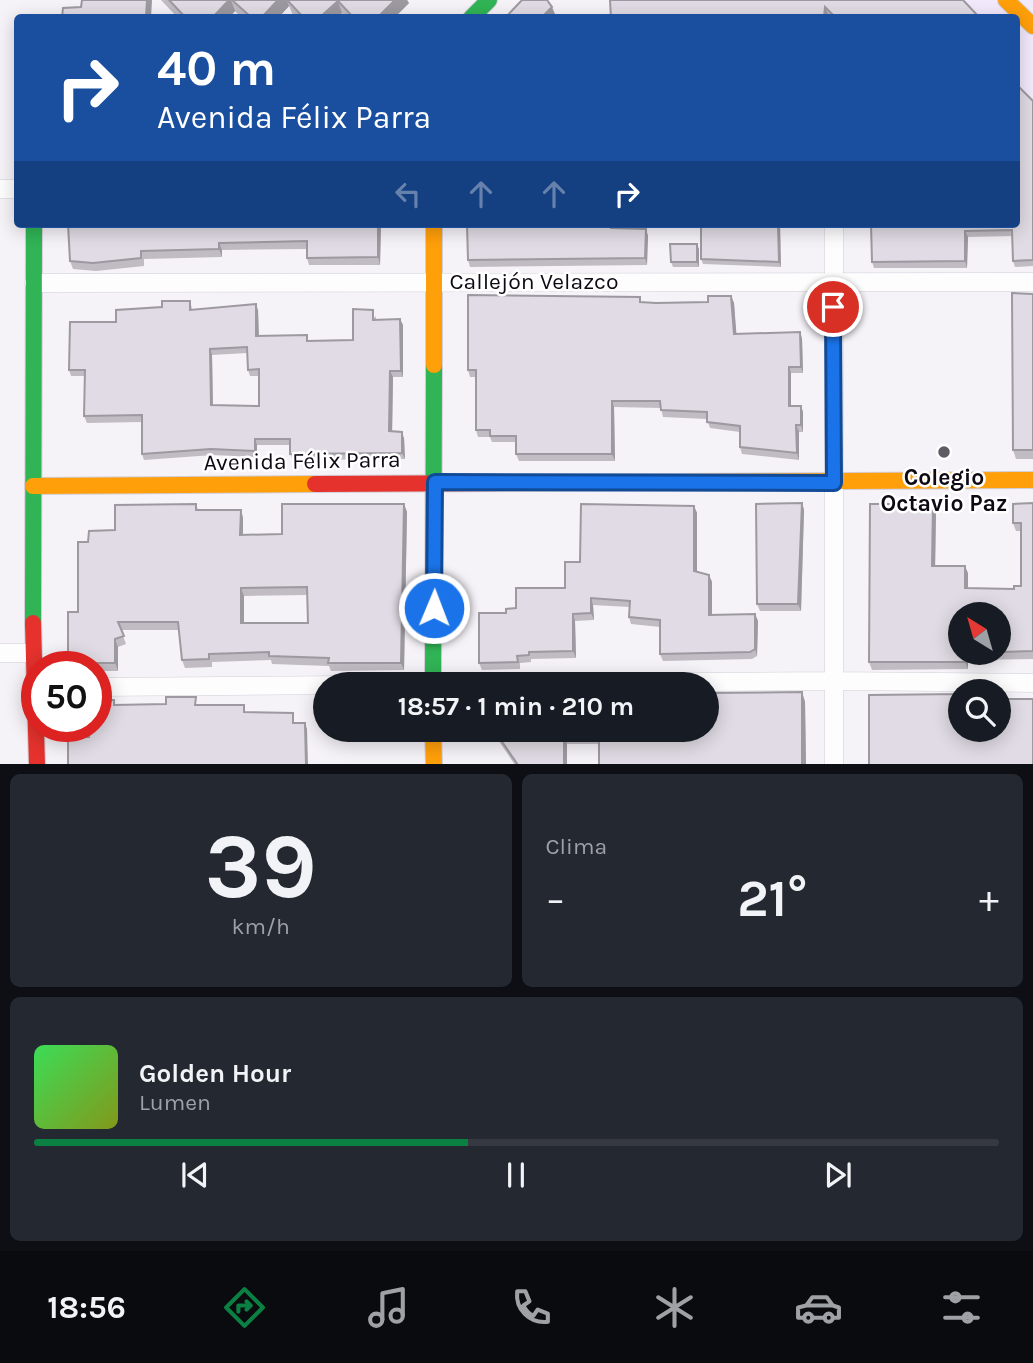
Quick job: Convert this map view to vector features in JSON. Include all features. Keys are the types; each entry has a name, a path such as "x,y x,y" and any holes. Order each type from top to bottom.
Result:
{"street":[{"path":"475,14 489,0"},
{"path":"1006,0 1019,14"},
{"path":"33,651 34,228"},
{"path":"433,672 434,228"},
{"path":"834,228 834,764"},
{"name":"Callejón Velazco","path":"34,284 434,281 1033,282"},
{"name":"Avenida Félix Parra","path":"33,486 1033,480"},
{"path":"0,653 21,653"},
{"path":"719,682 1033,683"},
{"path":"112,687 313,685"},
{"path":"37,742 37,764"},
{"path":"433,742 434,764"}],"shaded area":[{"path":"812,0 1033,0 1033,218 1020,205 1020,14 827,14"}],"building":[{"path":"82,0 147,0 146,14 62,14 63,8 81,7"},
{"path":"169,0 229,0 216,14 182,14"},
{"path":"232,0 278,0 265,14 248,14"},
{"path":"287,0 395,0 381,14 350,14 338,1 323,14 300,14"},
{"path":"522,0 547,0 552,7 545,14 509,14"},
{"path":"610,0 963,0 976,14 832,14 825,7 824,14 611,14"},
{"path":"1020,88 1033,101 1033,260 1013,261 1012,230 965,231 965,261 872,262 871,228 1020,228"},
{"path":"68,228 378,228 378,257 307,258 307,241 219,243 219,249 141,251 141,258 93,263 70,261"},
{"path":"467,228 646,229 645,258 468,260"},
{"path":"701,228 778,228 779,262 701,259"},
{"path":"670,244 697,244 697,262 671,262"},
{"path":"1012,293 1033,294 1033,450 1013,450"},
{"path":"468,295 640,297 640,302 656,303 708,302 708,296 731,296 734,334 800,332 801,367 789,367 789,406 801,406 801,425 796,425 797,453 740,447 740,426 707,422 707,412 661,410 660,401 612,401 612,454 516,454 516,436 490,436 490,430 476,430 476,370 468,370"},
{"path":"162,301 190,301 190,310 256,304 256,336 307,335 307,341 353,340 353,309 373,310 373,320 400,319 401,371 390,371 389,431 402,432 402,453 290,454 290,439 255,439 255,451 211,449 142,454 142,415 84,416 85,370 69,370 70,322 116,322 116,310 162,307","holes":["247,347 248,370 259,369 259,406 211,405 210,349"]},
{"path":"802,503 798,604 757,604 756,504"},
{"path":"1033,503 1033,651 1012,652 1012,602 948,602 948,662 869,662 870,504 933,504 932,566 965,566 965,588 1014,589 1014,586 1021,586 1021,523 1013,523 1013,504"},
{"path":"196,504 196,510 241,510 240,535 282,534 282,504 404,504 401,663 328,663 329,658 269,656 269,652 209,654 209,659 182,660 178,622 118,622 124,636 115,639 115,663 112,663 112,651 68,651 68,612 78,612 78,542 88,542 89,531 115,530 115,505","holes":["307,587 308,623 241,623 241,588"]},
{"path":"581,504 694,506 694,571 709,575 709,615 755,614 755,649 750,652 660,654 660,620 629,617 630,601 591,598 591,613 573,614 573,651 529,652 529,655 517,656 518,662 479,663 479,613 506,613 506,609 516,608 516,588 565,588 565,562 580,562"},
{"path":"802,692 802,764 599,764 599,742 719,742 719,693"},
{"path":"948,694 948,742 1011,742 1011,699 1033,699 1033,764 869,764 869,695"},
{"path":"166,697 196,697 195,705 244,705 244,712 293,713 293,723 305,723 306,764 68,764 68,742 112,742 112,700 114,705 166,704"},
{"path":"502,742 564,742 564,764 517,764"}],"traffic: fast":[{"path":"475,14 489,0"},
{"path":"33,623 34,228"},
{"path":"433,672 434,365"}],"traffic: slow":[{"path":"1006,0 1033,26"},
{"path":"434,228 434,365"},
{"path":"676,482 1033,480"},
{"path":"33,486 315,484"},
{"path":"433,742 434,764"}],"traffic: jam":[{"path":"315,484 676,482"},
{"path":"33,623 37,764"}],"place":[{"name":"Colegio Octavio Paz","path":"944,452"}],"route":[{"path":"434,608 435,482 834,483 833,307"}]}
